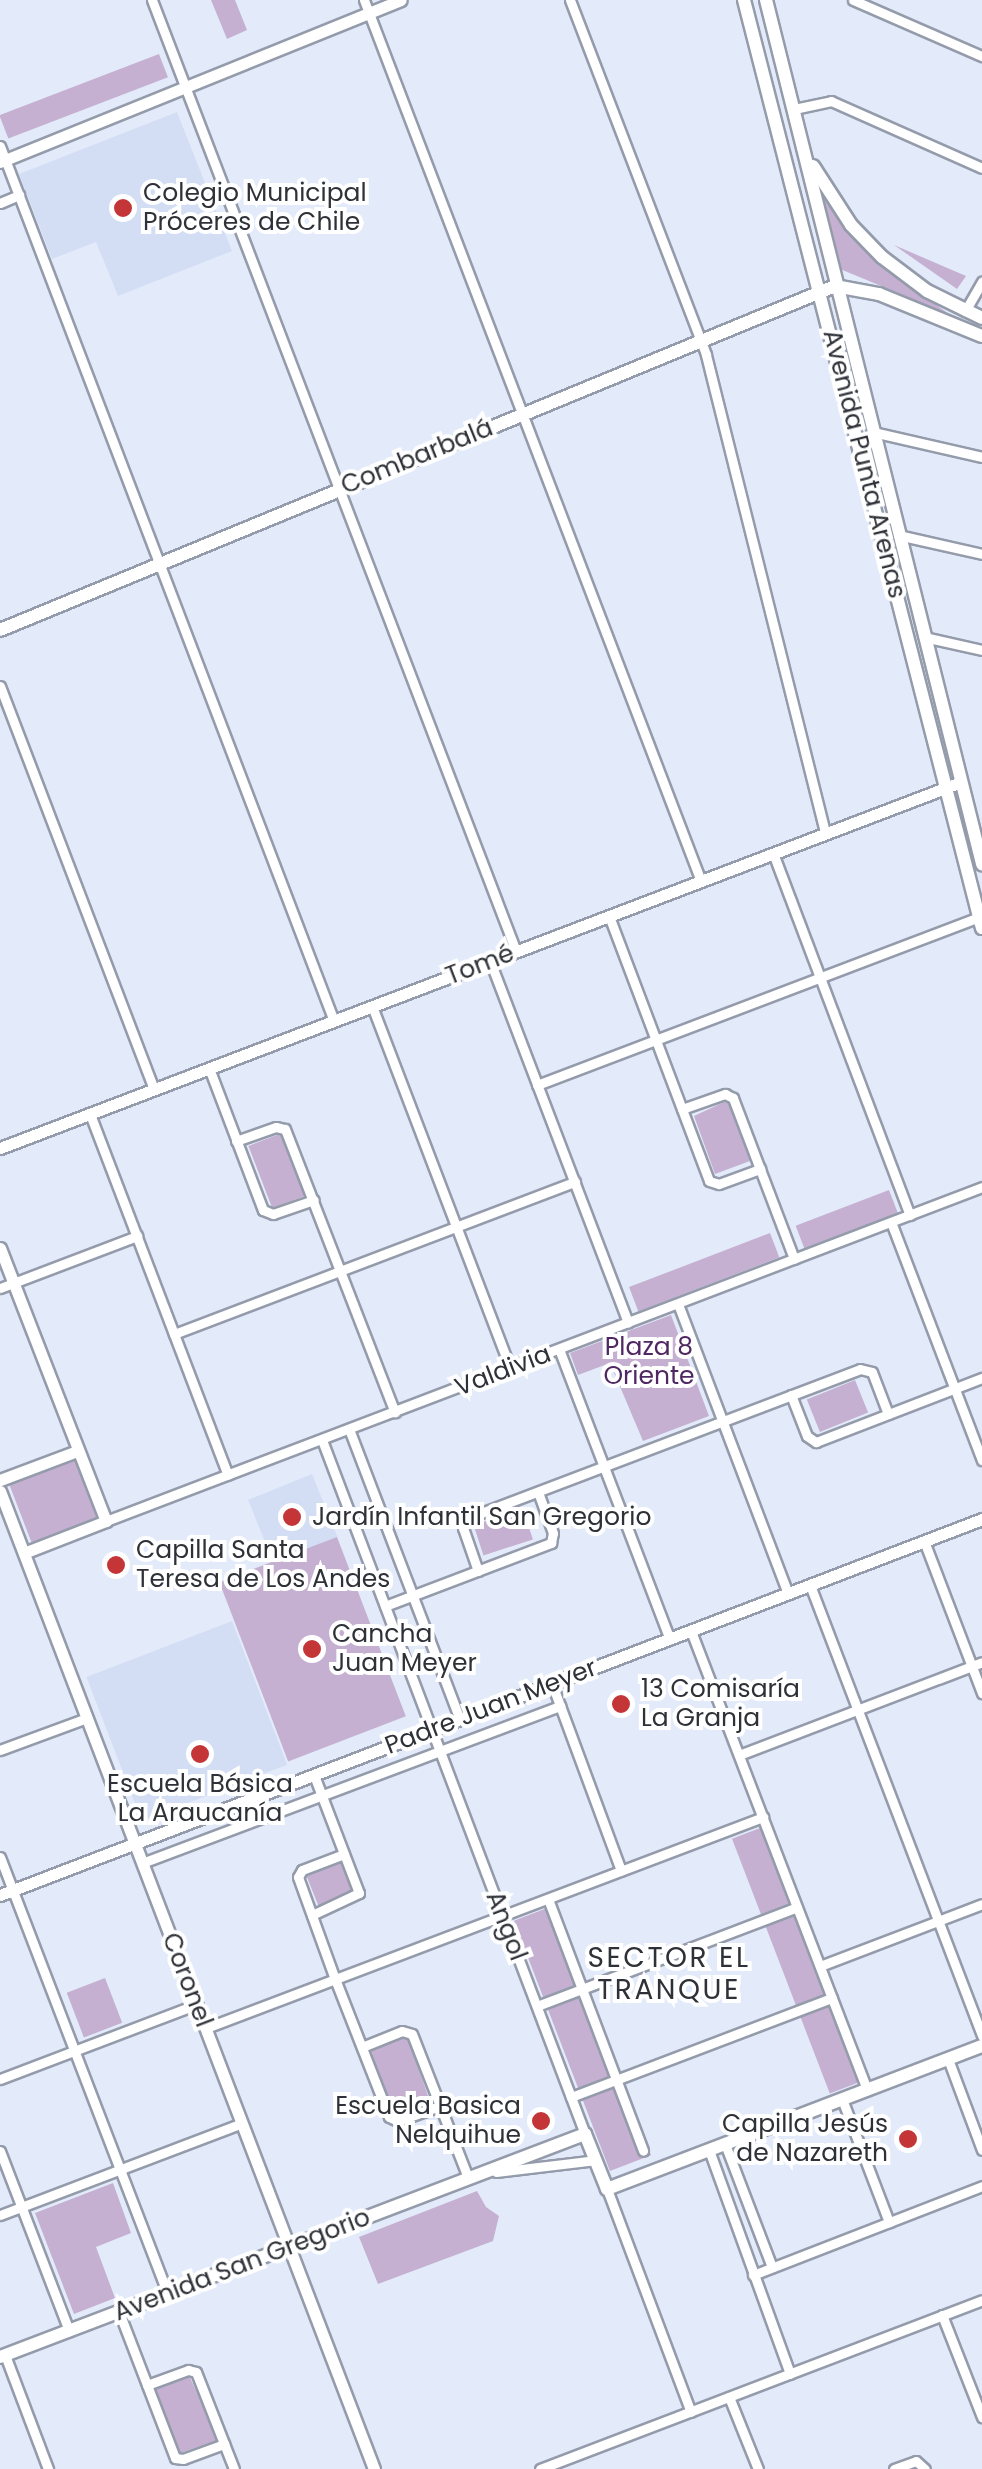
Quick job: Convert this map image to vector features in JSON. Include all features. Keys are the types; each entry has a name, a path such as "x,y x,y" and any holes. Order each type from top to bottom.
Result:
{"main road":[{"name":"Avenida Punta Arenas","path":"744,0 872,432 981,858"},
{"name":"Avenida Punta Arenas","path":"766,0 804,150 828,288 981,923"},
{"path":"804,150 831,198 871,246 927,291 982,318"},
{"name":"Combarbalá","path":"0,630 828,288"},
{"path":"828,288 879,294 982,336"},
{"path":"607,2189 982,2046"},
{"name":"Avenida San Gregorio","path":"2,2356 586,2134"},
{"name":"Angol","path":"586,2134 607,2189"}],"street":[{"path":"152,0 516,951"},
{"path":"3,161 186,87 367,6 400,0"},
{"path":"570,0 700,340 825,834"},
{"path":"853,0 982,56"},
{"path":"367,6 701,881"},
{"path":"794,109 831,101 982,168"},
{"path":"0,146 334,1020"},
{"path":"0,203 19,196"},
{"path":"964,311 982,282"},
{"path":"872,432 982,457"},
{"path":"898,535 982,554"},
{"path":"924,637 982,650"},
{"path":"0,686 154,1090"},
{"name":"Tomé","path":"0,1148 961,782"},
{"path":"772,853 910,1215"},
{"path":"610,916 712,1183 760,1169"},
{"path":"538,1085 820,978 981,923"},
{"path":"490,961 628,1323"},
{"path":"372,1006 510,1368"},
{"path":"209,1068 265,1212 276,1213 314,1200"},
{"path":"682,1110 725,1094 731,1096 794,1259"},
{"path":"90,1114 228,1475"},
{"path":"236,1141 276,1127 286,1129 395,1412"},
{"path":"174,1334 575,1182"},
{"name":"Valdivia","path":"24,1553 982,1187"},
{"path":"891,1222 982,1460"},
{"path":"0,1288 137,1236"},
{"path":"0,1248 106,1522"},
{"path":"678,1304 788,1594"},
{"path":"559,1349 670,1639"},
{"path":"478,1570 464,1523 722,1421 865,1368 874,1374 888,1414"},
{"path":"791,1395 812,1442 982,1378"},
{"path":"349,1429 460,1720"},
{"name":"Angol","path":"322,1440 586,2134"},
{"path":"0,1480 77,1450"},
{"name":"Coronel","path":"0,1492 242,2122 369,2468"},
{"path":"385,1606 551,1543 553,1533 538,1492"},
{"name":"Padre Juan Meyer","path":"6,1892 982,1520"},
{"path":"924,1542 977,1664 982,1693"},
{"path":"810,1585 982,2036"},
{"path":"692,1631 867,2090"},
{"path":"739,1755 977,1664"},
{"path":"552,1684 621,1871"},
{"name":"Padre Juan Meyer","path":"142,1863 560,1706"},
{"path":"0,1750 87,1718"},
{"path":"312,1915 358,1895 314,1775"},
{"path":"206,2028 763,1818"},
{"path":"344,1854 298,1874 336,1979 391,2119 398,2121 440,2106"},
{"path":"0,1857 6,1892 74,2051 167,2293"},
{"name":"Angol","path":"548,1899 644,2150"},
{"path":"820,1966 982,1904"},
{"path":"537,2006 797,1907"},
{"path":"572,2097 832,1998"},
{"path":"0,2079 197,2004"},
{"path":"362,2047 402,2031 411,2032 468,2178"},
{"path":"948,2059 982,2150"},
{"path":"842,2099 889,2222"},
{"path":"0,2215 242,2122"},
{"path":"725,2144 772,2267"},
{"path":"709,2150 790,2374"},
{"path":"0,2152 70,2331"},
{"path":"538,2152 544,2170"},
{"name":"Avenida San Gregorio","path":"483,2172 544,2170 596,2160"},
{"path":"752,2275 982,2186"},
{"name":"Angol","path":"607,2189 692,2412"},
{"path":"540,2469 982,2300"},
{"path":"119,2312 174,2458 183,2460 224,2444"},
{"path":"942,2315 982,2418"},
{"path":"2,2356 48,2469"},
{"path":"147,2385 194,2370 234,2469"},
{"path":"730,2397 758,2469"},
{"path":"894,2469 916,2461 925,2469"}],"shaded area":[{"name":"Colegio Municipal Próceres de Chile","path":"177,112 232,251 118,296 96,242 52,259 19,174"},
{"name":"Jardín Infantil San Gregorio","path":"312,1474 337,1537 273,1563 248,1500"},
{"path":"232,1621 287,1765 142,1821 86,1677"}],"green space":[{"path":"211,0 235,0 247,30 227,39"},
{"path":"159,54 168,77 8,139 0,115"},
{"path":"825,200 895,276 949,314 840,269 822,203"},
{"path":"894,245 966,276 957,289"},
{"path":"724,1102 729,1104 750,1161 715,1174 694,1116"},
{"path":"282,1133 306,1196 272,1208 248,1146"},
{"path":"889,1190 898,1214 805,1250 796,1226"},
{"path":"770,1233 779,1257 638,1311 629,1287"},
{"name":"Plaza 8 Oriente","path":"671,1315 709,1416 643,1441 610,1363 578,1375 570,1353"},
{"path":"855,1380 868,1412 820,1432 807,1399"},
{"path":"78,1457 101,1517 32,1543 9,1484"},
{"path":"523,1509 533,1539 483,1556 474,1525"},
{"name":"Cancha Juan Meyer","path":"337,1537 406,1716 288,1761 219,1582"},
{"path":"760,1828 858,2083 830,2094 732,1839"},
{"path":"341,1860 354,1892 319,1907 306,1874"},
{"path":"555,1905 651,2155 610,2171 514,1921"},
{"path":"105,1978 122,2023 84,2038 67,1993"},
{"path":"407,2035 430,2103 394,2116 370,2048"},
{"path":"113,2183 131,2233 96,2247 115,2298 74,2314 35,2213"},
{"path":"477,2191 486,2207 499,2216 493,2241 378,2284 359,2237"},
{"path":"188,2373 218,2440 177,2454 153,2386"}],"place":[{"name":"Colegio Municipal Próceres de Chile","path":"123,208"},
{"name":"Jardín Infantil San Gregorio","path":"292,1517"},
{"name":"Capilla Santa Teresa de Los Andes","path":"116,1565"},
{"name":"Cancha Juan Meyer","path":"312,1649"},
{"name":"13 Comisaría La Granja","path":"621,1704"},
{"name":"Escuela Básica La Araucanía","path":"200,1754"},
{"name":"Escuela Basica Nelquihue","path":"541,2121"},
{"name":"Capilla Jesús de Nazareth","path":"908,2139"}],"district":[{"name":"SECTOR EL TRANQUE","path":"669,1974"}]}
